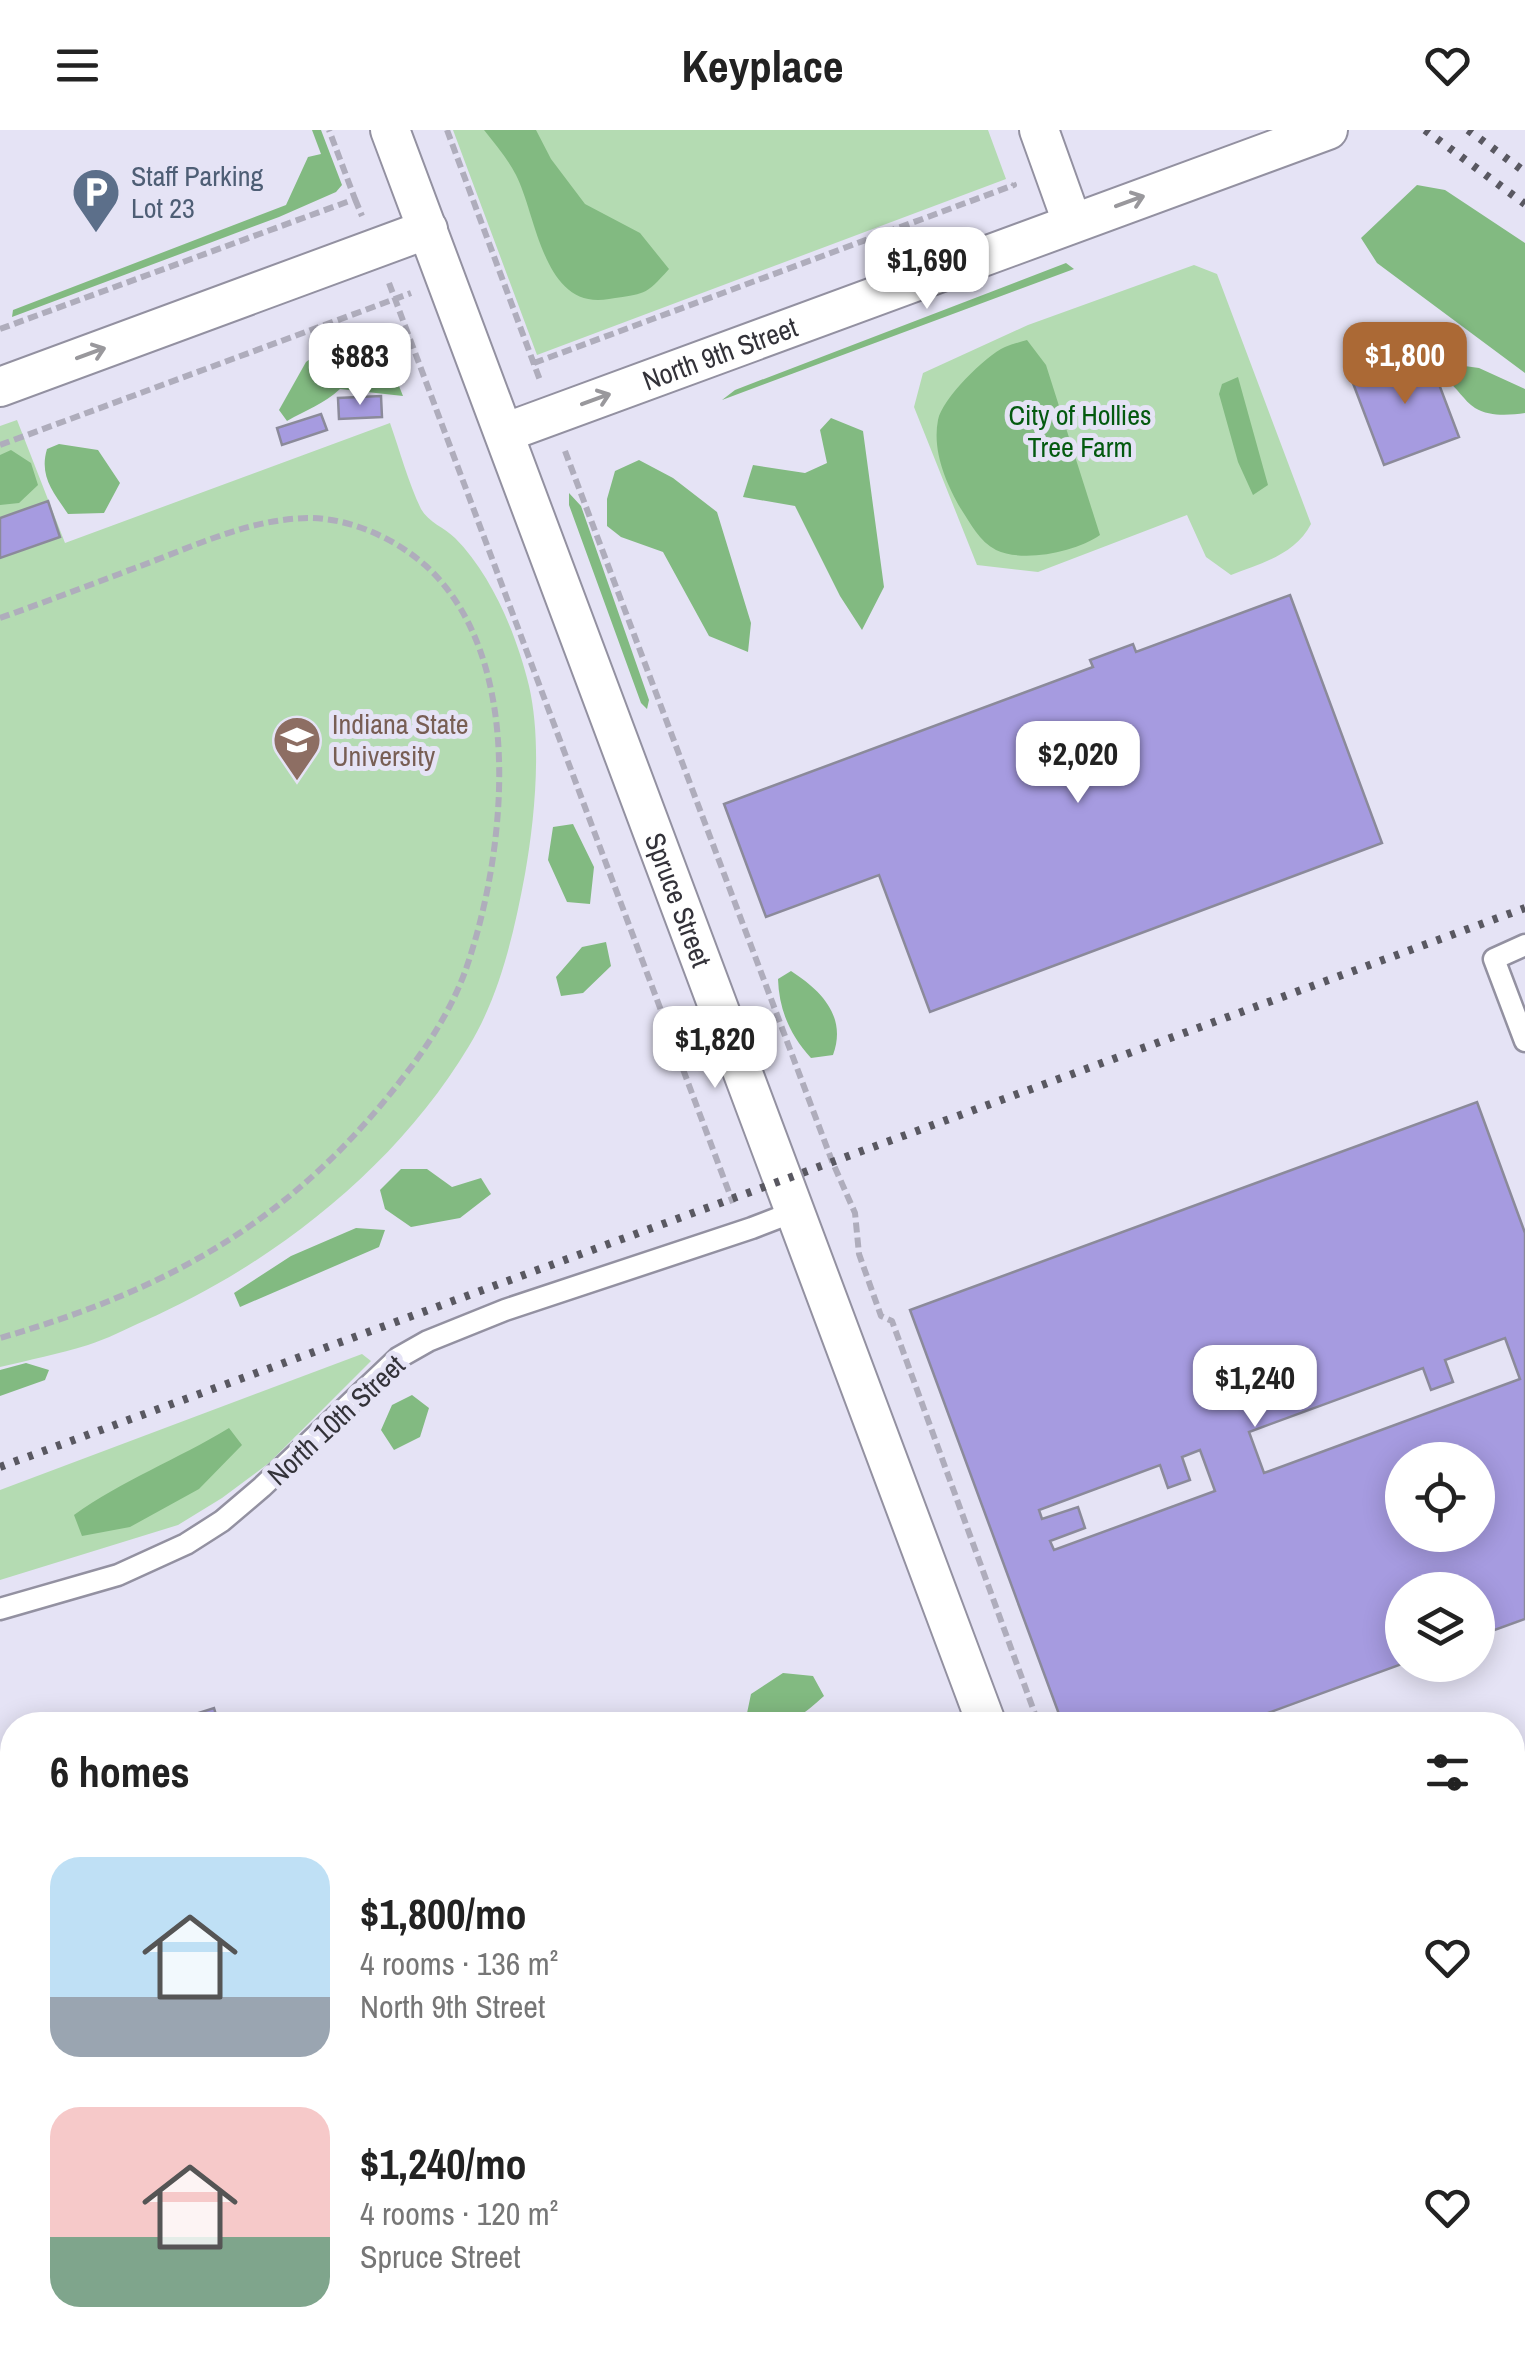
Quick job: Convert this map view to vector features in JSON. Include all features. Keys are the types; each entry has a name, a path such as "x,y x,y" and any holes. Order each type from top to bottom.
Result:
{"street":[{"name":"Spruce Street","path":"390,130 982,1712"},
{"path":"1038,130 1072,222"},
{"name":"North 9th Street","path":"504,433 1328,130"},
{"path":"0,387 428,229"}],"lane":[{"path":"1525,945 1494,959 1525,1041"},
{"name":"North 10th Street","path":"0,1609 118,1575 186,1544 262,1487 398,1358 428,1341 506,1310 796,1210"}],"path":[{"path":"329,130 732,1198 740,1232"},
{"path":"447,130 855,1213 860,1254 882,1316 892,1322 1034,1712"},
{"path":"534,362 1014,185 1008,167"},
{"path":"0,329 354,199"},
{"path":"0,445 394,298 497,265"},
{"path":"0,618 212,538 308,518 343,522 384,537 411,554 442,582 458,606 486,673 497,724 499,766 489,879 466,968 448,1008 421,1052 379,1109 294,1196 226,1244 128,1295 0,1338"}],"green space":[{"path":"312,130 321,130 342,185 336,192 12,317 13,310 286,205 308,157 321,154"},
{"path":"453,130 988,130 1006,179 537,355"},
{"path":"484,130 536,130 551,159 585,204 640,233 669,269 649,289 637,294 587,299 570,290 556,276 546,257 516,175"},
{"path":"1417,185 1445,190 1525,243 1525,373 1377,263 1361,238"},
{"path":"1066,263 1074,269 722,400 735,390"},
{"name":"City of Hollies Tree Farm","path":"1194,265 1217,274 1311,524 1304,535 1287,551 1231,575 1206,557 1187,515 1038,572 977,565 914,407 923,373 1028,325"},
{"path":"350,330 387,356 403,396 340,389 287,421 279,410 306,362"},
{"path":"1027,340 1046,365 1100,535 1064,551 1020,556 996,550 972,526 946,478 937,432 941,411 966,379 997,352"},
{"path":"1450,364 1479,368 1525,389 1525,413 1493,414 1475,408 1445,379"},
{"path":"1238,377 1268,485 1253,495 1238,462 1219,394 1222,384"},
{"path":"831,418 863,431 884,587 862,630 840,596 795,506 743,497 753,465 805,473 827,463 820,430"},
{"name":"Indiana State University","path":"17,420 65,543 390,423 421,509 468,553 501,607 529,686 536,755 525,874 497,985 469,1046 406,1132 328,1208 239,1271 102,1340 0,1367 0,426"},
{"path":"59,444 98,450 120,483 104,513 68,514 57,498 46,476 45,459 47,449"},
{"path":"11,450 31,463 38,485 19,503 0,505 0,455"},
{"path":"639,460 673,478 717,512 751,623 748,652 709,636 663,552 621,537 607,526 607,499 615,471"},
{"path":"569,493 581,506 649,700 647,709 641,703 569,505"},
{"path":"573,824 594,867 590,904 567,902 548,860 553,827"},
{"path":"606,942 611,966 583,993 561,996 556,977 582,947"},
{"path":"791,971 813,987 829,1006 837,1029 833,1055 811,1058 792,1031 783,1012 778,979"},
{"path":"401,1169 427,1169 452,1187 481,1178 491,1194 460,1218 411,1227 385,1209 380,1190"},
{"path":"356,1228 385,1230 379,1247 240,1307 234,1293 291,1256"},
{"path":"362,1354 371,1361 269,1463 222,1498 178,1525 0,1580 0,1490"},
{"path":"26,1363 49,1370 45,1380 0,1396 0,1370"},
{"path":"412,1395 429,1408 420,1437 394,1450 381,1430 392,1405"},
{"path":"229,1428 242,1445 199,1489 130,1527 82,1536 74,1515"},
{"path":"783,1673 813,1676 824,1696 804,1712 747,1712 751,1694"}],"building":[{"path":"1426,350 1459,437 1384,465 1351,378"},
{"path":"381,396 382,417 339,419 338,398"},
{"path":"321,414 327,430 282,445 277,428"},
{"path":"48,501 60,537 0,558 0,518"},
{"path":"1290,595 1382,843 930,1012 879,875 766,917 724,804 1093,667 1090,660 1133,644 1136,652"},
{"path":"1477,1102 1525,1233 1525,1619 1495,1630 1495,1572 1385,1572 1385,1670 1271,1712 1058,1712 910,1310","holes":["1505,1338 1520,1379 1264,1473 1249,1432 1423,1368 1431,1390 1453,1382 1445,1360","1200,1450 1215,1491 1054,1550 1050,1541 1085,1528 1078,1507 1042,1519 1039,1510 1160,1465 1168,1488 1190,1480 1182,1457"]}],"railway":[{"path":"1425,130 1525,204"},
{"path":"1468,130 1525,172"},
{"path":"0,1467 1525,908"}],"place":[{"name":"Staff Parking Lot 23","path":"96,234"},
{"name":"Indiana State University","path":"297,782"}]}
